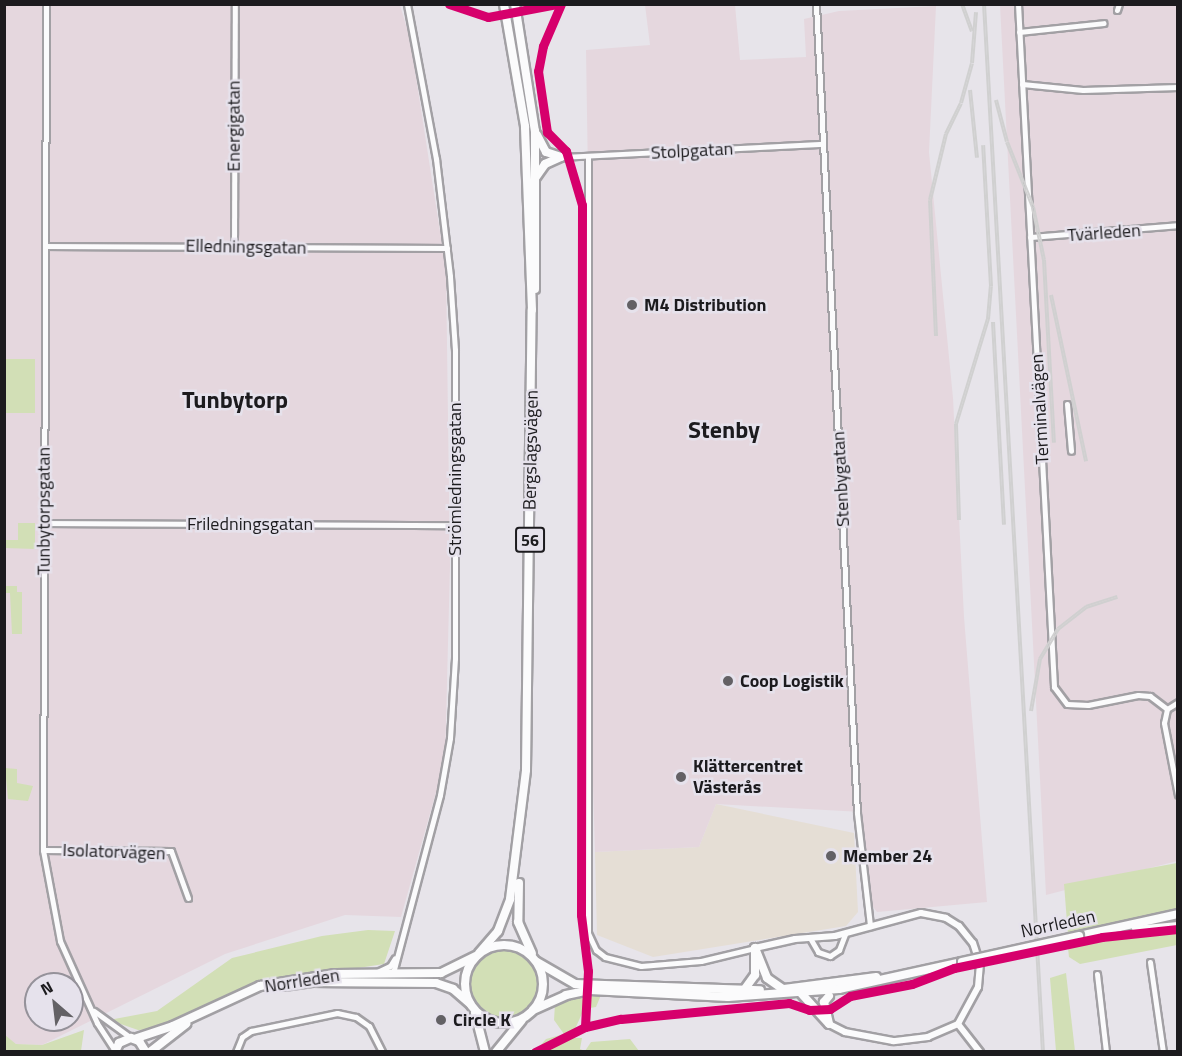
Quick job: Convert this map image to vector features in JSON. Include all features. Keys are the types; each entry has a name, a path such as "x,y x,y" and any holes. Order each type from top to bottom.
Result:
{"highway":[{"name":"Bergslagsvägen","path":"504,4 525,126 532,310"},
{"name":"Bergslagsvägen","path":"514,4 535,131 526,829 517,910 536,961"},
{"path":"535,131 546,152 561,157"},
{"path":"535,180 541,167 561,157"},
{"name":"Bergslagsvägen","path":"478,955 498,931 510,899 526,770"},
{"path":"478,955 494,946 511,945 536,961"},
{"name":"56","path":"478,955 466,974 471,1005 485,1052"},
{"name":"56","path":"533,1010 542,992 536,961"},
{"path":"471,1005 497,1022 525,1017"},
{"path":"496,1052 533,1010"}],"main road":[{"name":"Norrleden","path":"533,1010 566,995 590,990 711,997 839,989 1178,913"},
{"name":"Norrleden","path":"1113,929 1178,922"},
{"path":"755,948 767,978 783,989"},
{"path":"744,990 755,975 755,948"},
{"name":"Norrleden","path":"148,1052 189,1023 263,991 312,982 441,973 478,955"},
{"name":"Norrleden","path":"536,961 575,984 744,990 783,989 907,974"},
{"name":"Norrleden","path":"132,1038 173,1026 260,986 315,975 375,973 445,985 471,1005"},
{"path":"800,992 829,1024"},
{"path":"829,996 824,1002 829,1024"},
{"path":"116,1051 122,1041 132,1038 148,1052"}],"street":[{"name":"Tunbytorpsgatan","path":"46,4 43,850 60,941 91,1008 116,1051"},
{"name":"Energigatan","path":"234,247 235,4"},
{"name":"Strömledningsgatan","path":"393,977 440,795 450,738 455,658 455,350 447,248 436,159 407,4"},
{"name":"Stenbygatan","path":"816,4 857,813 870,926"},
{"name":"Terminalvägen","path":"1018,4 1054,687 1067,704 1088,705 1138,695 1150,696 1167,709"},
{"path":"1019,32 1104,23"},
{"path":"1022,84 1083,90 1178,87"},
{"name":"Stolpgatan","path":"561,157 822,144"},
{"path":"588,157 588,933 596,950 605,957 641,966 701,961 755,948 845,934 907,914 932,913 959,926 967,934 977,953 980,976 975,998 958,1024 928,1036 893,1041 845,1032 829,1024"},
{"name":"Tvärleden","path":"1030,237 1178,225"},
{"name":"Elledningsgatan","path":"45,246 447,248"},
{"path":"1066,404 1071,451"},
{"name":"Friledningsgatan","path":"45,523 454,525"},
{"path":"1178,702 1167,709 1164,723 1178,795"},
{"name":"Isolatorvägen","path":"43,850 171,850 188,898"},
{"path":"810,938 818,952 830,956 839,950 845,934"},
{"path":"375,973 390,966 399,951"},
{"path":"1150,962 1163,1052"},
{"path":"1097,974 1106,1052"},
{"path":"829,996 839,989"},
{"name":"Tunbytorpsgatan","path":"91,1008 132,1038"},
{"path":"237,1052 242,1037 251,1031 337,1013 356,1017 369,1026 382,1052"},
{"path":"958,1024 980,1052"}],"shaded area":[{"path":"4,5 400,5 410,39 446,270 450,566 445,760 401,917 345,915 225,954 84,1024 84,972 24,972 24,1032 68,1032 42,1045 16,1044 4,1035"},
{"path":"645,5 735,5 740,60 806,57 804,19 839,11 936,6 929,152 953,398 964,617 987,902 877,912 870,903 862,812 716,804 699,847 595,852 589,648 593,494 586,50 650,45"},
{"path":"1000,5 1177,5 1177,861 1046,895"},
{"path":"716,804 854,833 858,912 846,926 653,957 597,935 595,852 699,847"}],"green space":[{"path":"5,359 35,359 35,413 5,413"},
{"path":"18,523 35,523 35,549 5,548 5,540 18,540"},
{"path":"5,586 17,586 17,592 22,592 22,634 12,634 10,593 5,593"},
{"path":"5,768 17,769 17,783 33,786 28,801 8,799"},
{"path":"1177,863 1177,910 1068,935 1064,884"},
{"path":"1177,929 1177,945 1080,964 1069,957 1068,948"},
{"path":"368,930 395,931 384,964 261,983 156,1029 138,1030 109,1020 157,1011 232,958 322,936"},
{"path":"504,948 517,951 529,958 536,970 539,983 536,996 529,1008 517,1015 504,1018 491,1015 479,1008 472,996 469,983 472,970 479,958 491,951"},
{"path":"1066,973 1075,1051 1056,1051 1050,978"},
{"path":"601,995 596,1007 584,1009 571,1038 582,1038 580,1049 585,1051 591,1042 630,1039 639,1051 535,1052 546,1039 564,1034 554,1020 555,1004 575,996"},
{"path":"84,1032 81,1051 5,1051 5,1035 16,1044 42,1045"}],"railway":[{"path":"962,4 972,31"},
{"path":"984,4 1043,1052"},
{"path":"936,336 930,200 946,134 961,103 972,63 976,12"},
{"path":"970,90 977,158"},
{"path":"996,100 1007,142 1033,207 1044,260 1054,443"},
{"path":"959,520 956,424 988,319 991,286 983,145"},
{"path":"1051,295 1086,461"},
{"path":"993,322 1004,525"},
{"path":"1031,711 1040,659 1058,629 1086,607 1117,597"}],"cycle path":[{"path":"449,4 488,17 557,4"},
{"path":"561,4 543,46 538,71 547,132 566,151 582,205 581,915 588,971 585,1027"},
{"path":"535,1052 585,1027 621,1019 789,1003 809,1010 830,1009 850,996 912,984 954,968 1102,937 1178,929"}],"place":[{"name":"M4 Distribution","path":"632,305"},
{"name":"Coop Logistik","path":"728,681"},
{"name":"Klättercentret Västerås","path":"681,777"},
{"name":"Member 24","path":"831,856"},
{"name":"Circle K","path":"441,1020"}],"district":[{"name":"Tunbytorp","path":"235,400"},
{"name":"Stenby","path":"724,430"}]}
